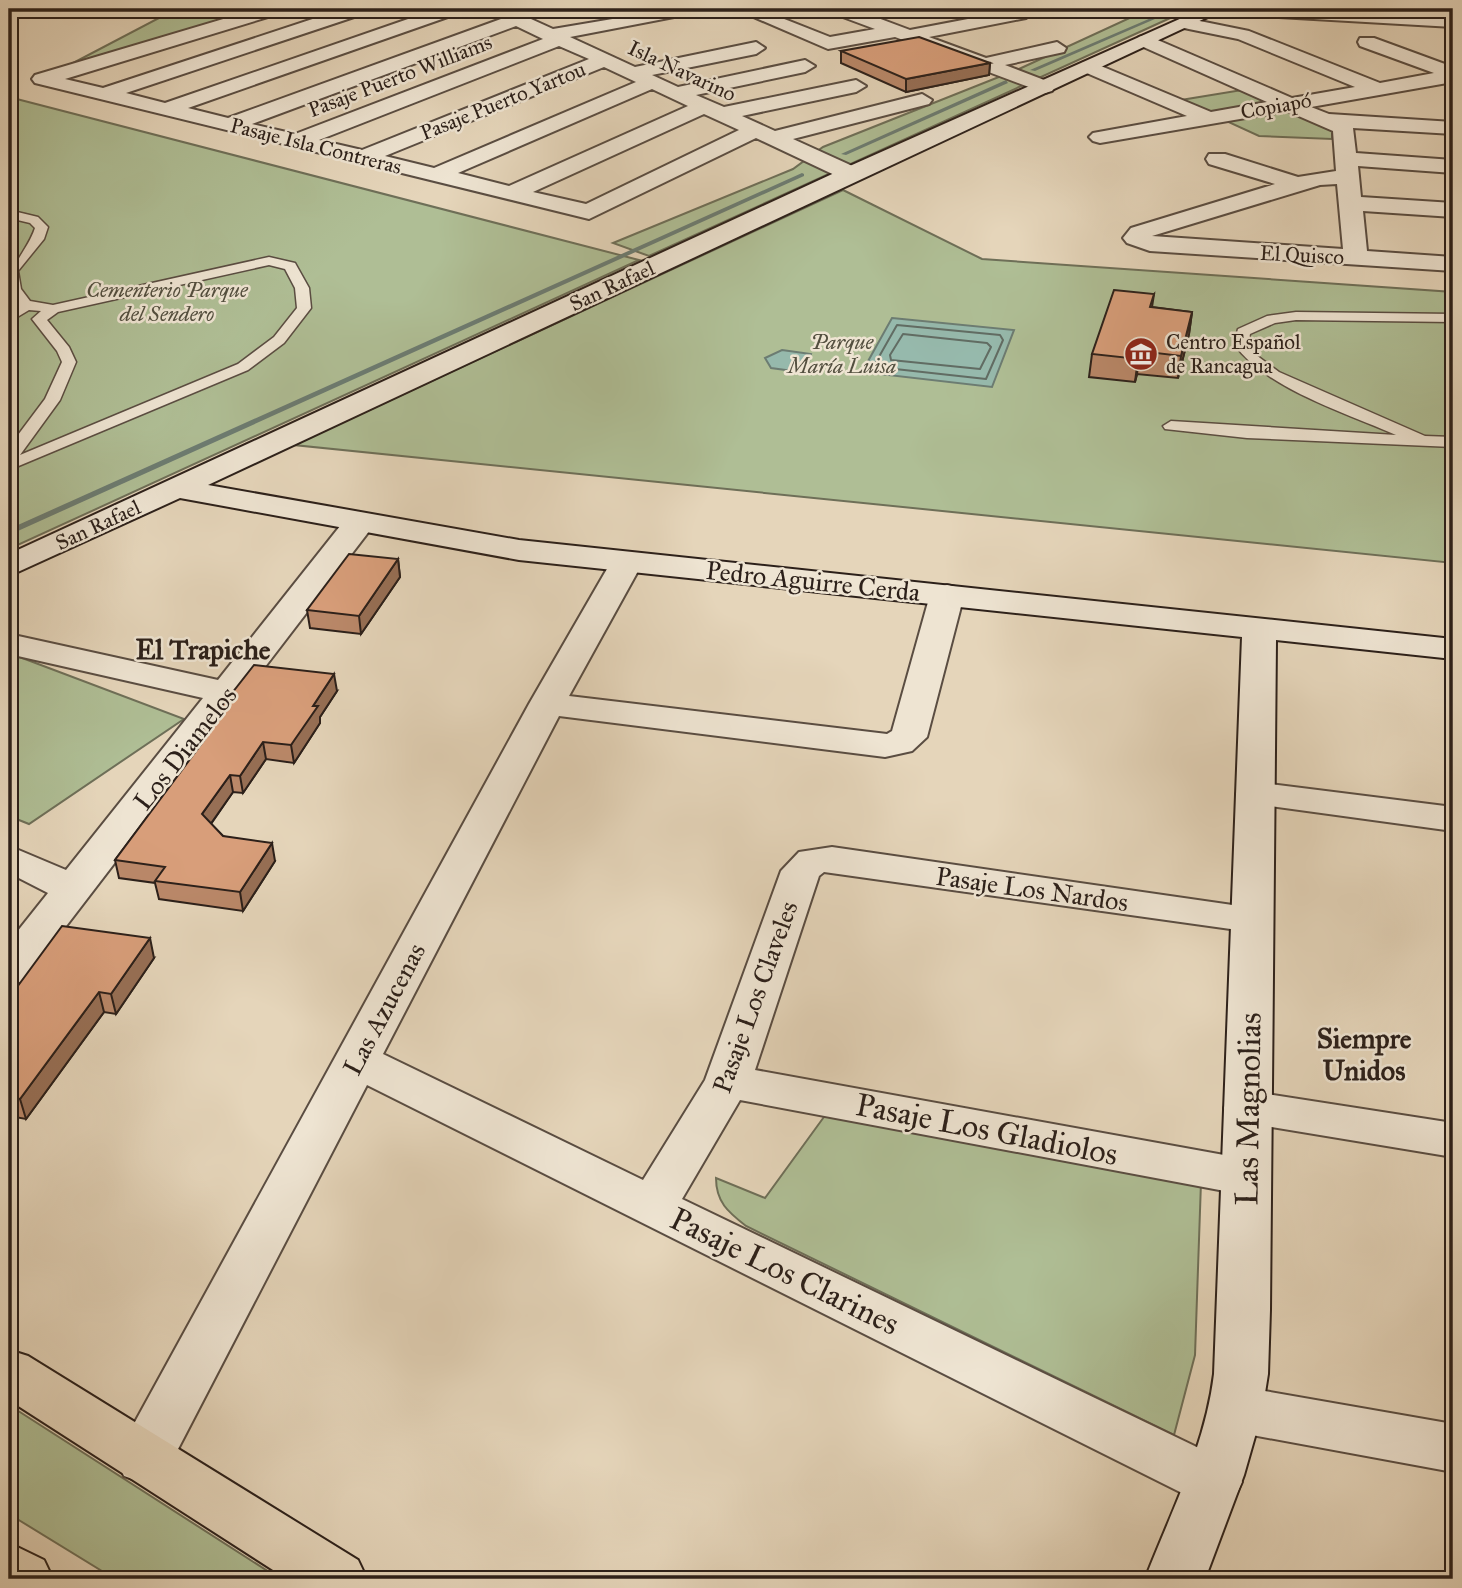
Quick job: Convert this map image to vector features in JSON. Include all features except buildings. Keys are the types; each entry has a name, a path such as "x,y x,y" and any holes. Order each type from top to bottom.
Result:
{"main road":[{"path":"9,1372 337,1579"},
{"path":"9,1570 23,1579"}],"street":[{"path":"219,9 253,16 275,9"},
{"path":"104,94 360,9"},
{"path":"166,109 453,9"},
{"name":"Isla Navarino","path":"495,9 554,37 604,54 632,73 850,174"},
{"path":"744,9 828,43 1020,14"},
{"path":"838,9 1045,87"},
{"name":"San Rafael","path":"9,566 850,174 1216,9"},
{"path":"1224,9 1453,22"},
{"path":"229,125 515,18 550,11"},
{"path":"863,18 900,11"},
{"name":"Pasaje Puerto Williams","path":"297,141 554,37 668,13"},
{"name":"Pasaje Isla Contreras","path":"253,16 42,79 589,212 764,134"},
{"path":"1185,23 1243,35 1298,38"},
{"path":"1243,35 1378,89"},
{"path":"1146,41 1330,120 1346,132 1356,258"},
{"path":"1429,46 1361,42 1453,75"},
{"path":"632,73 756,48"},
{"path":"986,64 1057,48"},
{"name":"Pasaje Puerto Yartou","path":"364,157 604,54"},
{"path":"676,93 805,66"},
{"path":"1089,67 1209,118"},
{"name":"Copiapó","path":"1100,137 1453,75"},
{"path":"436,175 652,82"},
{"path":"512,193 713,110 856,86"},
{"path":"764,134 922,100"},
{"path":"1330,120 1453,128"},
{"path":"1217,159 1298,184 1348,168 1453,166"},
{"name":"El Quisco","path":"1298,184 1135,236 1140,242 1150,244 1453,264"},
{"path":"1352,203 1453,210"},
{"name":"Pedro Aguirre Cerda","path":"177,488 480,545 1453,649"},
{"name":"Los Diamelos","path":"9,971 359,523"},
{"name":"Las Azucenas","path":"144,1459 547,704 628,562"},
{"path":"547,704 885,746 899,743 909,737 947,595"},
{"name":"Las Magnolias","path":"1175,1579 1214,1482 1236,1409 1244,1310 1259,628"},
{"path":"9,644 228,693"},
{"path":"1255,794 1453,819"},
{"path":"9,858 74,889"},
{"name":"Pasaje Los Nardos","path":"813,861 832,859 1252,919"},
{"name":"Pasaje Los Claveles","path":"653,1206 729,1081 801,871 813,861"},
{"name":"Pasaje Los Clarines","path":"356,1061 1214,1482"},
{"name":"Pasaje Los Gladiolos","path":"729,1081 1246,1177"},
{"path":"1247,1108 1453,1140"},
{"path":"1236,1409 1453,1448"}],"lane":[{"path":"9,214 29,218 42,227 39,236 11,271 14,290 26,305 53,309 269,261 290,266 302,288 304,308 279,340 243,367 9,464"},
{"path":"9,318 26,305"},
{"path":"9,318 39,319 53,309"},
{"path":"1421,440 1274,375 1251,358 1241,344 1242,332 1272,319 1296,316 1453,317"},
{"path":"9,458 52,400 69,362 64,350 39,319"},
{"path":"1171,426 1247,433 1453,442"}],"green space":[{"path":"176,9 206,9 242,16 54,73"},
{"path":"1149,9 1190,9 649,256 613,243 793,169 823,147 1019,69"},
{"path":"1248,89 1277,102 1210,113 1181,100"},
{"name":"Cementerio Parque del Sendero","path":"9,97 639,260 9,549"},
{"path":"1289,108 1332,130 1332,139 1259,136 1224,120"},
{"name":"Parque María Luisa","path":"843,190 982,259 1453,292 1453,563 294,445"},
{"path":"9,653 184,719 29,824 9,816"},
{"path":"829,1110 1201,1182 1195,1355 1174,1435 746,1226 734,1216 724,1206 718,1194 716,1178 765,1198"},
{"path":"9,1405 280,1579 115,1579 9,1514"}],"water":[{"path":"892,318 1014,330 992,387 862,372"},
{"path":"782,350 811,354 807,368 793,371 771,368 765,358"}],"waterway":[{"path":"1033,70 1176,9"},
{"path":"844,154 1006,82"},
{"path":"9,532 802,175"}],"place":[{"name":"Centro Español de Rancagua","path":"1141,354"}],"district":[{"name":"El Trapiche","path":"203,649"},
{"name":"Siempre Unidos","path":"1364,1054"}]}
